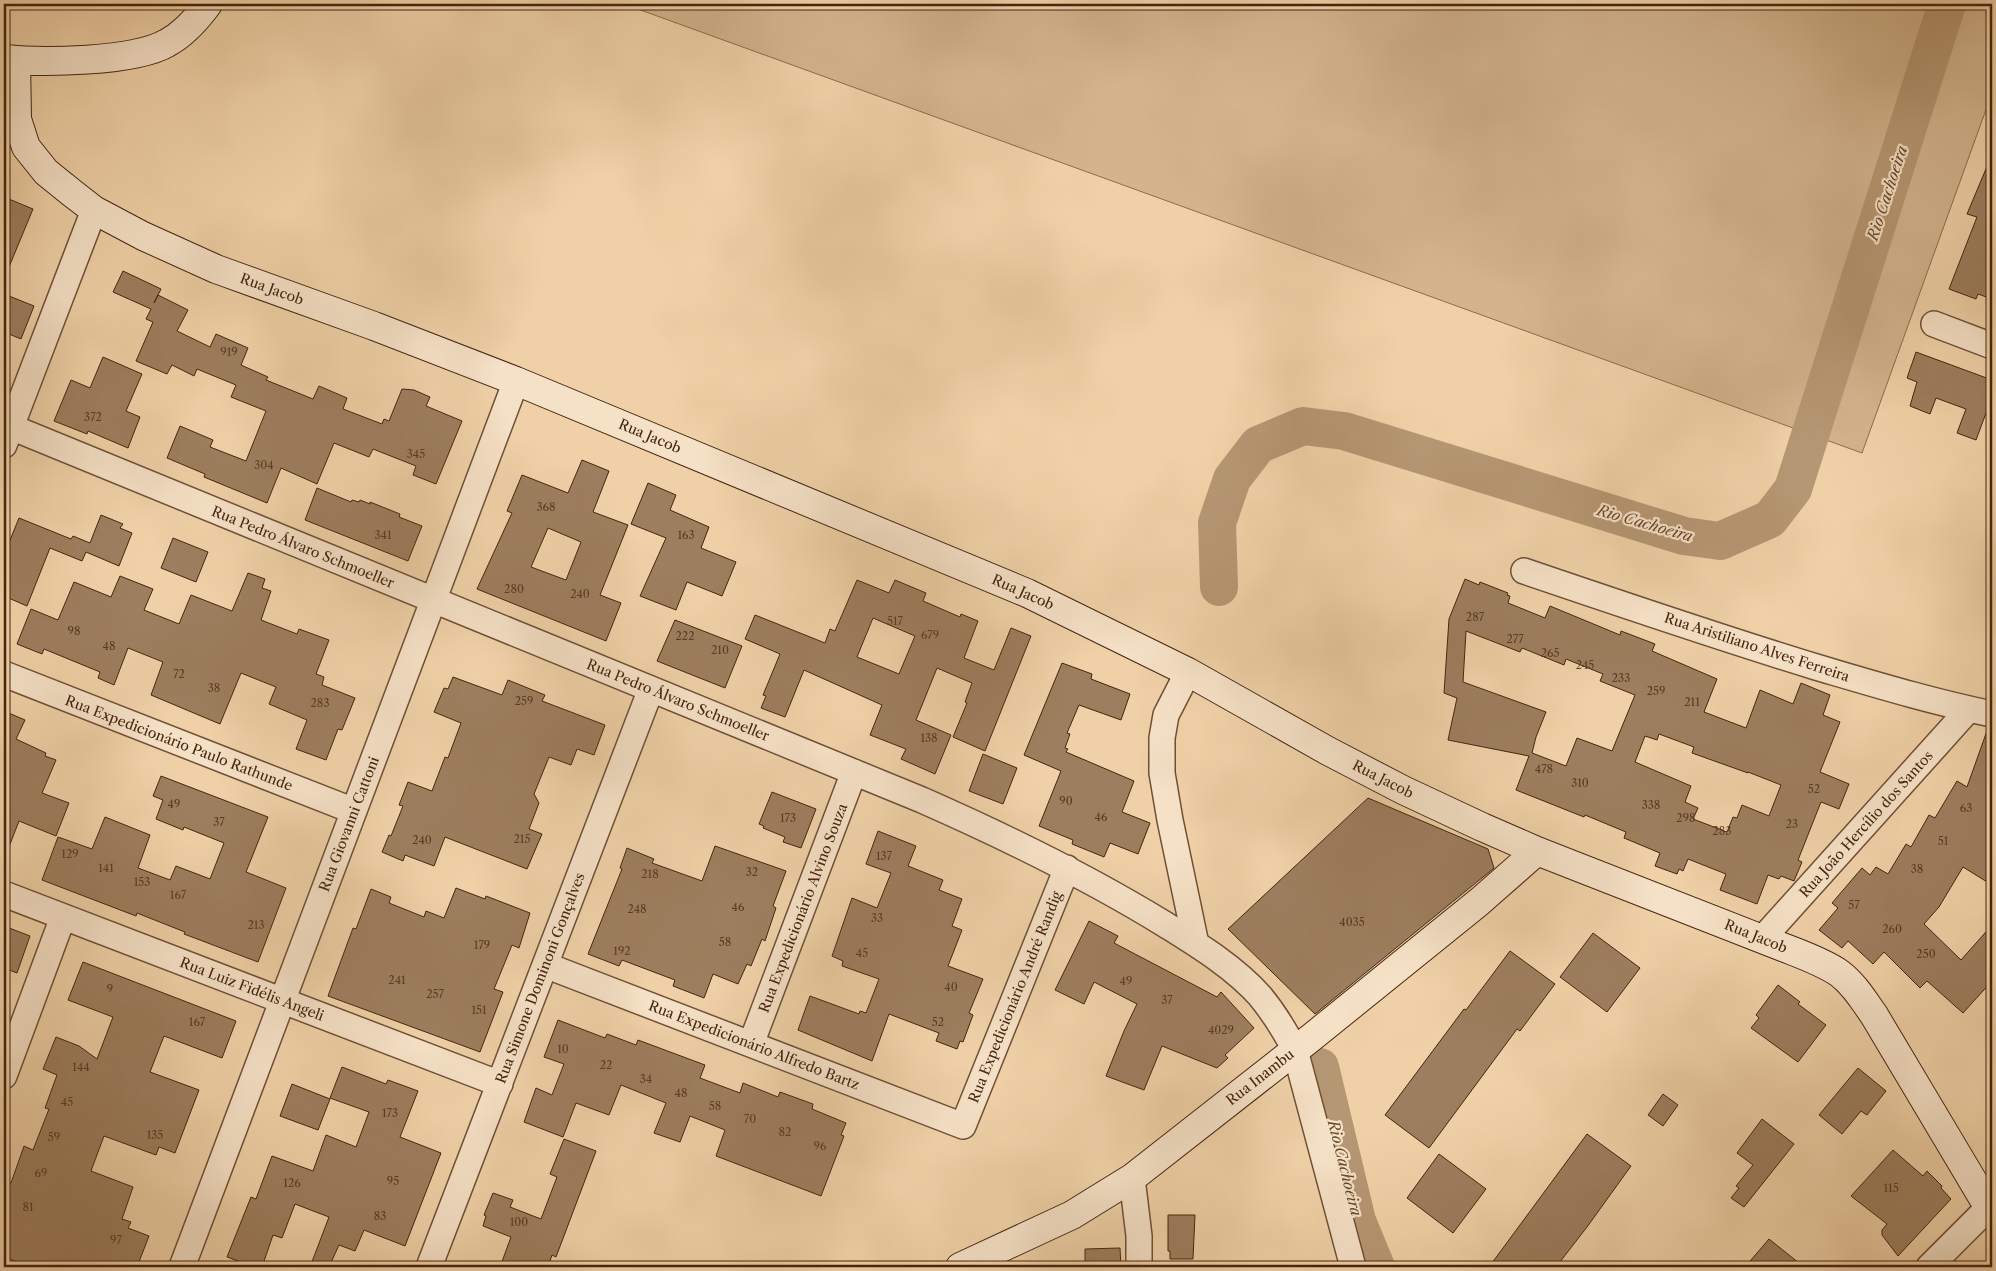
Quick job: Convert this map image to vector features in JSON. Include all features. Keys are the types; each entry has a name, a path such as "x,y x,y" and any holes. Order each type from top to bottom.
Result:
{"street":[{"path":"10,60 110,58 144,52 165,44 180,35 208,4"},
{"name":"Rua Jacob","path":"10,60 17,119 26,148 46,172 94,210 143,236 216,270 374,326 516,380 1027,593 1188,672 1403,790 1537,851 1763,938 1816,961 1839,974 1857,991 1897,1051 1990,1210"},
{"path":"7,436 94,210"},
{"path":"1934,324 1992,346"},
{"name":"Rua Giovanni Cattoni","path":"182,1267 516,380"},
{"name":"Rua Pedro Álvaro Schmoeller","path":"7,436 433,600 854,772 962,818 1067,868 1145,912 1196,944 1233,972 1259,995 1282,1026 1295,1050 1353,1267"},
{"name":"Rua Aristiliano Alves Ferreira","path":"1524,572 1754,648 1857,679 1980,711"},
{"path":"1188,672 1166,715 1162,738 1162,773 1196,944"},
{"name":"Rua Expedicionário Paulo Rathunde","path":"4,674 354,811"},
{"name":"Rua Simone Dominoni Gonçalves","path":"429,1267 651,689"},
{"name":"Rua João Hercílio dos Santos","path":"1763,938 1980,711"},
{"name":"Rua Expedicionário Alvino Souza","path":"751,1044 854,772"},
{"name":"Rua Inambu","path":"960,1267 1072,1215 1132,1178 1472,908 1537,851"},
{"name":"Rua Expedicionário André Randig","path":"964,1126 1067,868"},
{"name":"Rua Luiz Fidélis Angeli","path":"4,894 500,1084"},
{"path":"4,1076 64,917"},
{"name":"Rua Expedicionário Alfredo Bartz","path":"545,965 964,1126"},
{"path":"1132,1178 1139,1236 1139,1267"},
{"path":"1929,1267 1990,1210"}],"shaded area":[{"path":"624,4 1992,4 1992,93 1862,453"}],"building":[{"path":"1991,157 1992,299 1978,294 1976,299 1949,289 1977,217 1967,214"},
{"path":"4,197 33,209 4,279"},
{"path":"123,271 161,289 158,295 188,310 177,331 210,347 216,334 248,348 241,365 268,377 266,380 313,399 319,386 347,398 343,409 382,424 384,419 389,421 402,389 414,390 430,397 426,406 462,421 436,484 413,475 416,466 373,449 369,457 334,443 317,484 281,468 267,503 204,477 205,474 167,458 180,426 213,440 210,447 246,461 266,411 231,397 236,385 197,369 194,376 172,365 167,374 136,361 153,322 146,319 151,309 113,292"},
{"path":"4,294 34,306 21,339 4,332"},
{"path":"1916,352 1992,380 1992,415 1986,413 1976,440 1957,433 1966,409 1936,398 1930,414 1910,406 1917,382 1907,378"},
{"path":"103,357 142,374 126,411 140,417 128,448 88,431 87,434 54,421 71,380 90,388"},
{"path":"582,460 609,471 593,512 628,525 600,595 621,603 606,641 477,589 512,513 507,511 522,475 568,493","holes":["548,528 581,542 566,580 531,567"]},
{"path":"648,483 676,495 670,510 709,527 701,548 736,562 722,596 687,582 676,610 640,596 666,538 631,524"},
{"path":"317,488 351,502 352,500 359,502 360,500 370,504 370,502 400,514 399,517 422,526 408,561 305,520"},
{"path":"101,515 123,524 120,528 132,533 119,566 86,552 82,561 50,548 27,606 4,596 4,555 19,518 71,539 73,536 90,543"},
{"path":"173,538 208,552 196,582 161,568"},
{"path":"248,573 265,579 262,588 271,591 261,620 297,634 299,629 329,640 316,674 324,677 322,685 355,698 342,730 338,729 326,760 296,749 307,720 269,704 276,687 241,673 220,724 151,695 163,662 128,648 114,685 98,678 100,672 44,649 42,654 17,644 31,609 58,620 74,582 111,597 120,576 153,589 144,610 179,624 191,595 232,611"},
{"path":"1465,579 1479,585 1480,582 1508,593 1507,595 1510,596 1508,603 1545,618 1550,606 1620,635 1621,631 1655,644 1652,651 1717,679 1704,712 1746,728 1760,690 1793,704 1801,683 1830,695 1823,715 1840,722 1820,772 1849,784 1839,809 1821,802 1798,860 1802,862 1794,881 1781,876 1779,879 1768,875 1757,904 1720,890 1726,874 1688,859 1683,871 1679,869 1677,874 1655,866 1660,853 1624,838 1626,832 1516,790 1529,756 1448,740 1457,698 1444,693 1449,619","holes":["1466,631 1520,652 1522,648 1564,665 1566,659 1603,674 1600,681 1635,695 1612,751 1577,738 1566,766 1532,753 1546,712 1463,682","1659,734 1694,747 1692,753 1781,785 1769,816 1742,805 1737,818 1733,817 1727,832 1693,819 1698,808 1685,802 1691,786 1635,762 1645,736 1657,740"]},
{"path":"857,580 889,593 895,580 926,593 923,601 960,617 961,614 978,621 964,658 994,670 1011,628 1031,636 985,751 953,737 967,703 965,702 972,683 937,668 916,720 951,735 935,774 901,759 906,749 870,735 882,705 804,670 785,717 761,708 766,696 763,695 780,654 745,639 755,615 825,643 830,629 835,631","holes":["873,618 915,636 899,674 857,657"]},
{"path":"675,620 742,646 725,688 657,661"},
{"path":"1062,663 1092,674 1091,679 1130,694 1121,720 1079,705 1067,733 1070,734 1065,748 1068,749 1066,752 1134,781 1122,812 1150,823 1138,854 1110,843 1104,857 1072,844 1073,840 1039,826 1061,771 1024,755"},
{"path":"453,677 502,695 508,680 545,695 542,701 605,725 594,755 577,749 571,765 549,757 534,794 539,803 529,829 542,834 527,869 445,837 434,866 405,855 403,861 382,852 389,835 391,836 403,806 399,805 408,782 432,791 445,757 448,758 461,723 434,712 444,688 448,689"},
{"path":"4,711 25,720 16,739 46,753 45,756 56,760 42,793 69,803 56,836 19,821 5,857 4,856"},
{"path":"1988,728 1992,728 1992,885 1963,867 1939,907 1924,924 1961,960 1992,925 1992,981 1963,1013 1927,981 1920,988 1884,952 1873,964 1848,941 1842,948 1819,930 1838,908 1832,903 1862,868 1870,875 1876,867 1888,874 1906,844 1911,847 1929,815 1935,818 1957,781 1967,787"},
{"path":"983,754 1017,768 1003,804 969,791"},
{"path":"161,776 268,817 246,872 286,888 258,962 184,934 185,932 137,913 136,916 42,880 58,837 92,849 105,817 150,835 138,868 170,880 176,866 210,879 224,843 184,827 183,830 156,819 163,800 153,796"},
{"path":"772,792 816,809 801,848 783,842 785,837 763,828 764,826 759,824"},
{"path":"1368,798 1488,849 1494,868 1315,1014 1228,929"},
{"path":"878,831 916,846 908,866 943,880 939,890 962,899 952,926 962,930 948,966 983,979 969,1013 973,1015 963,1042 960,1041 957,1049 936,1041 939,1033 889,1014 872,1061 798,1030 810,996 859,1014 860,1011 866,1013 879,979 842,966 843,961 832,956 852,898 877,908 891,873 866,864"},
{"path":"715,846 786,871 773,906 776,908 765,941 762,939 751,966 747,964 738,984 713,974 704,998 673,986 675,980 622,960 619,966 588,954 622,869 620,868 627,848 654,859 652,863 702,881"},
{"path":"456,888 485,899 486,896 530,913 519,948 512,945 494,989 503,992 480,1052 328,996 353,928 356,929 371,889 391,897 389,903 424,917 426,911 444,918"},
{"path":"1089,921 1118,936 1114,943 1217,997 1221,992 1254,1028 1225,1055 1228,1058 1217,1068 1162,1046 1144,1090 1106,1076 1137,1004 1094,982 1084,1004 1055,990"},
{"path":"4,926 30,936 17,973 4,968"},
{"path":"1593,933 1640,968 1607,1012 1560,977"},
{"path":"1510,951 1555,984 1520,1031 1517,1029 1429,1148 1385,1115"},
{"path":"83,962 236,1021 222,1058 164,1036 150,1072 199,1090 175,1153 159,1147 156,1155 104,1136 91,1171 133,1187 122,1219 131,1222 128,1228 149,1236 137,1267 31,1267 4,1257 4,1191 7,1182 11,1183 24,1146 33,1150 49,1109 45,1108 57,1075 43,1069 56,1037 79,1046 97,1059 113,1017 68,1000"},
{"path":"1778,985 1800,1002 1798,1004 1826,1025 1798,1062 1751,1028 1759,1018 1756,1015"},
{"path":"558,1020 605,1038 607,1034 636,1045 638,1040 705,1065 700,1078 740,1093 743,1083 778,1097 780,1092 813,1104 812,1109 846,1123 841,1135 844,1136 821,1196 716,1156 725,1130 690,1116 680,1142 654,1133 666,1103 621,1085 609,1115 576,1103 563,1137 524,1122 536,1088 552,1095 564,1064 544,1057"},
{"path":"342,1067 386,1084 388,1080 418,1091 400,1137 441,1153 405,1246 364,1230 355,1251 339,1245 329,1267 310,1267 329,1217 295,1204 282,1238 273,1235 262,1267 255,1267 227,1257 251,1197 256,1199 272,1156 313,1171 326,1135 356,1147 369,1112 330,1098"},
{"path":"1858,1068 1886,1091 1867,1115 1861,1111 1842,1134 1819,1115"},
{"path":"292,1084 330,1099 318,1130 280,1116"},
{"path":"1663,1094 1678,1105 1663,1126 1648,1115"},
{"path":"1762,1119 1794,1144 1744,1207 1731,1198 1739,1188 1736,1186 1753,1165 1737,1153"},
{"path":"1587,1134 1631,1166 1587,1227 1556,1267 1489,1267"},
{"path":"564,1139 596,1151 556,1257 552,1255 548,1267 500,1267 511,1237 483,1226 486,1216 484,1215 493,1193 513,1200 510,1207 541,1219 557,1177 550,1174"},
{"path":"1893,1150 1923,1176 1927,1171 1942,1186 1941,1188 1951,1199 1898,1256 1882,1235 1882,1230 1887,1224 1851,1196"},
{"path":"1439,1154 1486,1189 1453,1233 1407,1198"},
{"path":"1168,1215 1195,1215 1193,1259 1170,1259 1170,1251 1168,1251"},
{"path":"1769,1239 1804,1267 1745,1267"},
{"path":"1120,1248 1121,1267 1085,1267 1085,1249"}],"waterway":[{"name":"Rio Cachoeira","path":"1219,587 1217,523 1232,479 1258,445 1303,426 1344,431 1684,536 1720,541 1770,519 1793,489 1947,4"},
{"name":"Rio Cachoeira","path":"1320,1067 1357,1221 1376,1267"}]}
